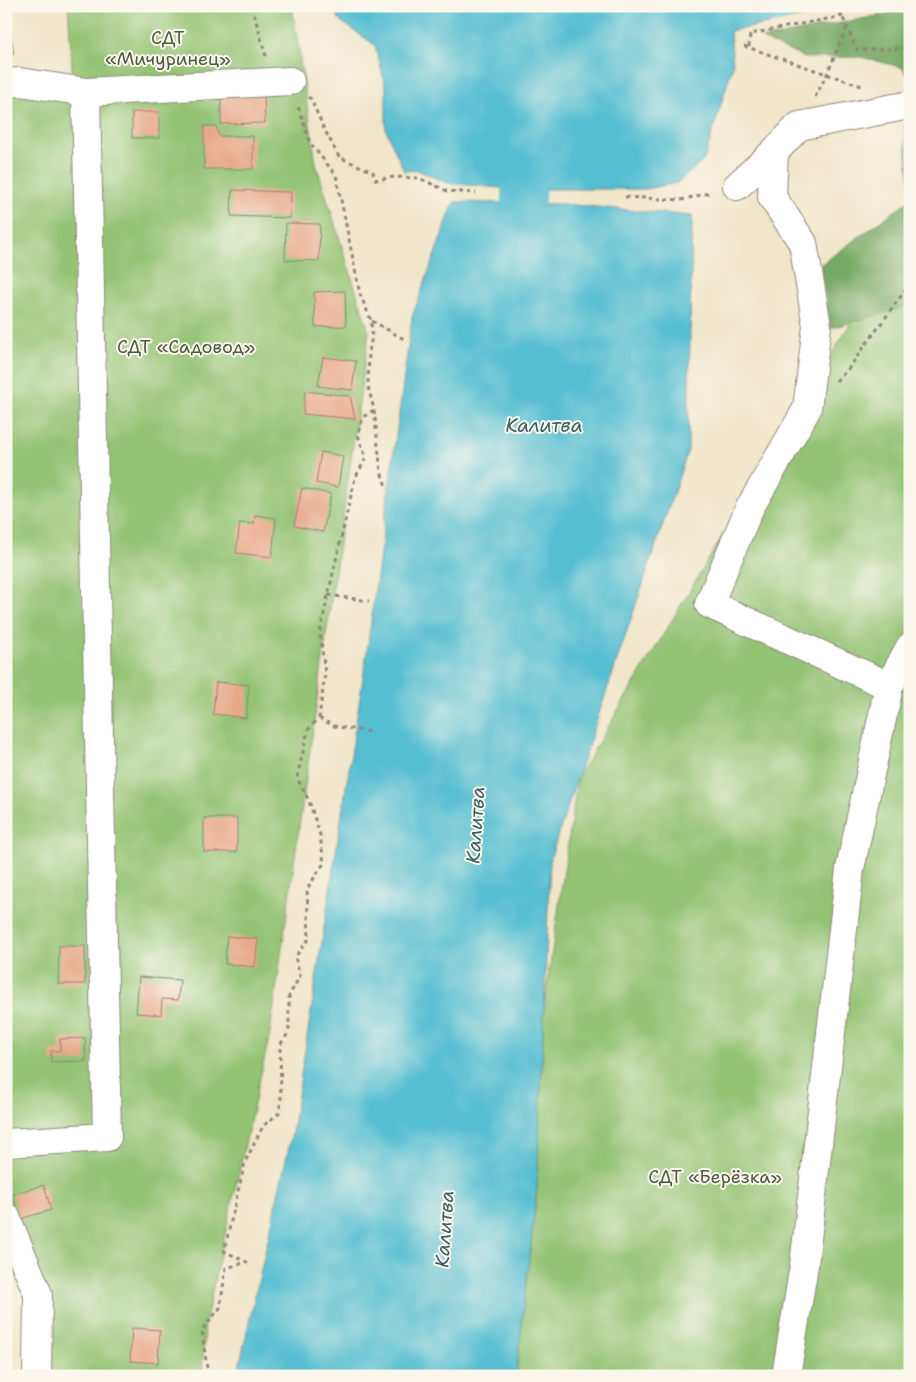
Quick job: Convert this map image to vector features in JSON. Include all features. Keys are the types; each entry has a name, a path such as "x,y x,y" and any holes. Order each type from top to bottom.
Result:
{"street":[{"path":"6,83 20,82 86,92 293,83"},
{"path":"6,1143 107,1136 86,92"},
{"path":"737,186 799,126 910,105"},
{"path":"774,152 772,197 803,243 817,326 807,409 749,509 709,604 889,686"},
{"path":"786,1376 804,1264 850,870 889,686 910,647"},
{"path":"6,1216 38,1294 36,1376"}],"path":[{"path":"255,6 254,14 270,70 293,83 311,99 323,127 340,157 373,172 376,180 418,178 447,191 476,193"},
{"path":"840,11 857,50 910,48"},
{"path":"843,16 750,34 746,47 864,87"},
{"path":"799,126 827,74 847,27"},
{"path":"293,83 298,109 310,143 336,175 360,294 372,320 368,386 374,410 380,472 387,489"},
{"path":"625,197 682,200 737,186"},
{"path":"835,382 849,368 910,281"},
{"path":"372,320 404,339"},
{"path":"208,1376 202,1330 220,1308 226,1268 247,1262 224,1251 244,1162 263,1126 279,1113 281,1099 280,1045 289,1032 289,996 300,976 295,957 309,939 307,889 324,862 320,835 309,801 297,778 308,730 319,718 325,674 320,633 355,478 366,458 358,435 363,417 374,410"},
{"path":"328,596 369,601"},
{"path":"319,718 334,726 370,732"}],"green space":[{"name":"СДТ «Садовод»","path":"68,6 292,6 316,164 369,332 270,1033 205,1323 202,1376 27,1376 30,1305 6,1253 6,90 73,79"},
{"path":"910,7 910,79 901,67 861,57 805,58 762,39 896,12"},
{"path":"910,117 910,185 904,126"},
{"path":"910,200 910,305 831,328 820,265"},
{"name":"СДТ «Берёзка»","path":"907,229 910,229 910,1376 497,1376 493,1350 578,777"}],"water":[{"path":"333,6 847,6 790,20 730,31 733,65 704,160 677,183 646,189 511,189 448,183 417,170 404,171 386,130 386,88 375,45 339,20"},
{"name":"Калитва","path":"454,202 564,204 692,216 688,450 550,859 537,1189 516,1376 237,1376 292,1133 365,666 412,317"}],"building":[{"path":"10,29 14,54 6,55 6,30"},
{"path":"264,94 265,123 221,124 221,95"},
{"path":"132,112 159,112 159,138 132,138"},
{"path":"204,126 216,126 219,136 253,136 253,169 204,169"},
{"path":"232,190 291,192 290,218 231,216"},
{"path":"286,223 320,224 319,261 285,260"},
{"path":"345,291 346,326 315,327 314,292"},
{"path":"323,357 356,361 352,390 318,386"},
{"path":"305,391 350,396 355,419 303,414"},
{"path":"321,452 343,456 338,487 316,483"},
{"path":"302,488 331,494 323,532 294,526"},
{"path":"255,515 276,518 272,557 236,553 240,523 254,524"},
{"path":"216,682 249,685 246,718 213,714"},
{"path":"204,818 237,818 237,852 204,852"},
{"path":"227,936 258,939 255,967 225,964"},
{"path":"59,946 85,946 85,984 58,984"},
{"path":"139,977 180,980 178,1000 162,999 161,1015 136,1013"},
{"path":"85,1038 86,1061 51,1062 51,1051 60,1051 60,1039"},
{"path":"44,1185 51,1210 20,1219 13,1194"},
{"path":"132,1328 160,1330 158,1363 130,1361"}],"waterway":[{"name":"Калитва","path":"518,263 528,131"}],"park label":[{"name":"СДТ «Мичуринец»","path":"168,48"}]}
